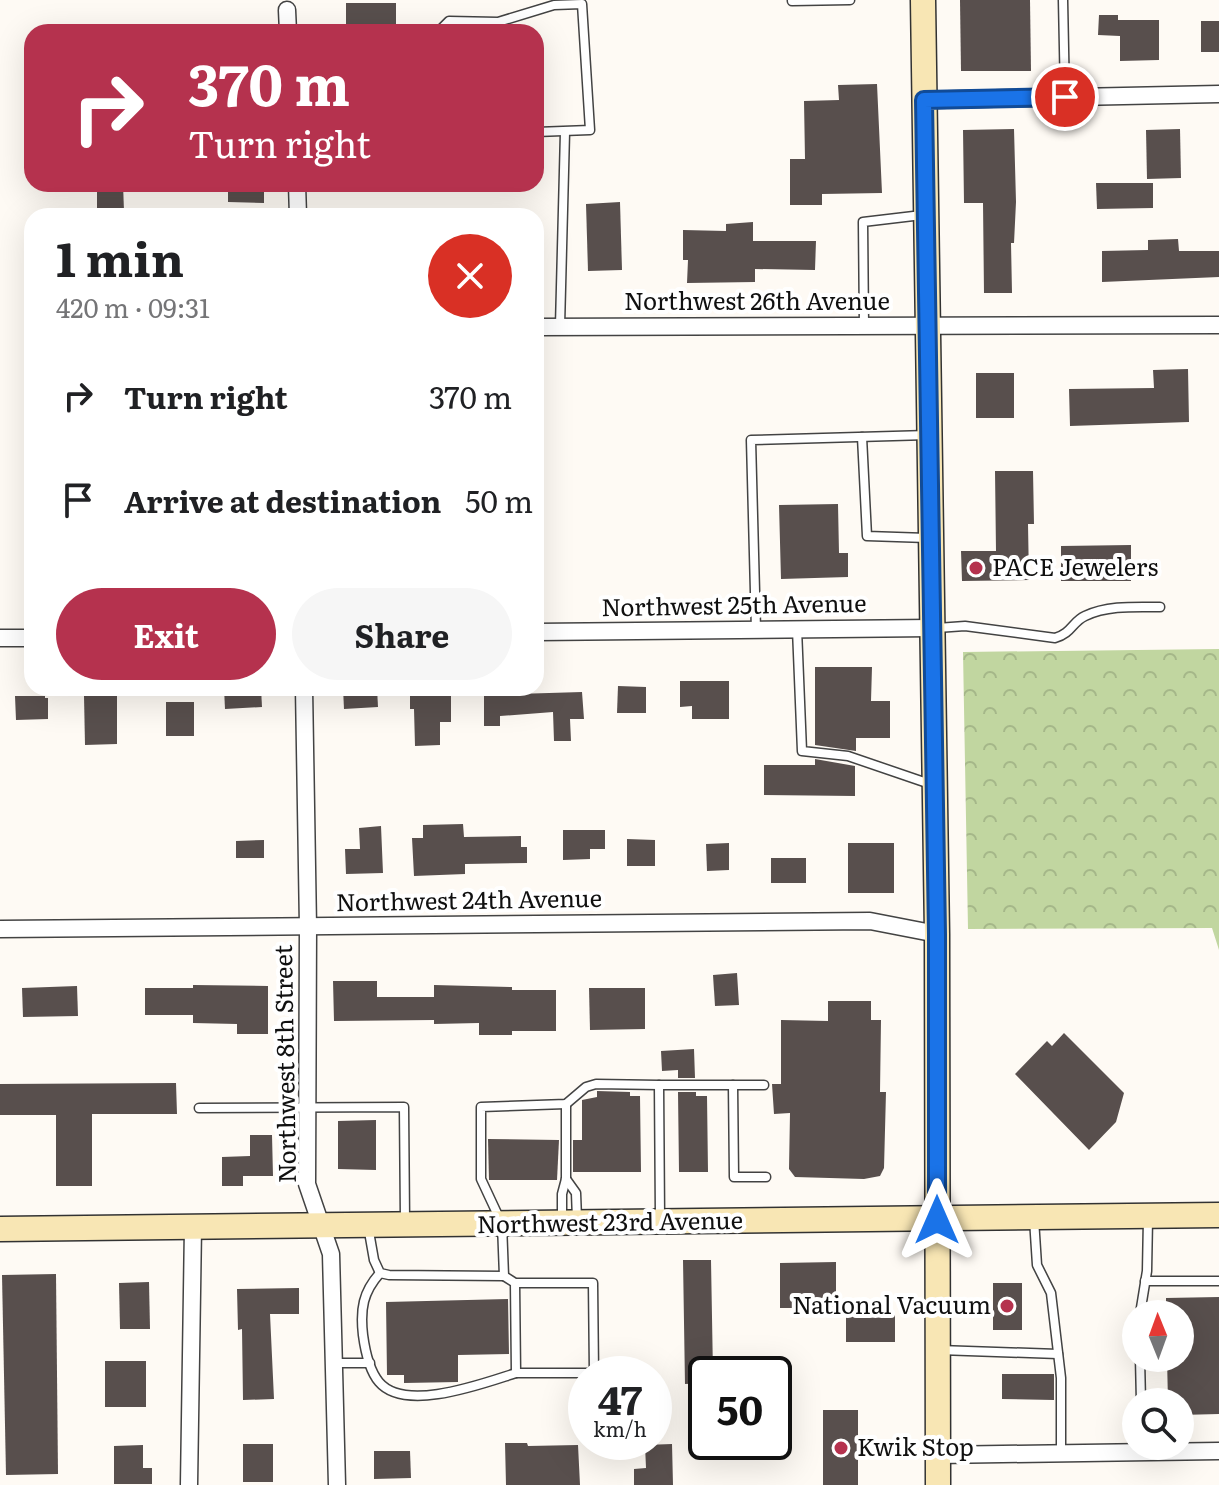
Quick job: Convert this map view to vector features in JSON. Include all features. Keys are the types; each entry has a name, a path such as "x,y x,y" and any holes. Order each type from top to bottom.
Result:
{"main road":[{"path":"923,0 937,934 938,1485"},
{"name":"Northwest 23rd Avenue","path":"0,1229 1219,1215"}],"street":[{"path":"287,10 288,24"},
{"path":"924,100 1219,94"},
{"name":"Northwest 26th Avenue","path":"544,327 1219,325"},
{"name":"Northwest 25th Avenue","path":"544,632 932,628"},
{"path":"0,638 24,638"},
{"name":"Northwest 8th Street","path":"304,696 308,927 307,1184 331,1254 337,1485"},
{"name":"Northwest 24th Avenue","path":"0,929 870,921 937,934"},
{"path":"189,1485 193,1227"},
{"path":"938,1455 1122,1450"},
{"path":"1194,1450 1219,1451"}],"lane":[{"path":"792,1 850,0"},
{"path":"1063,0 1065,97"},
{"path":"446,24 449,21 498,22 554,5 582,4 590,130 544,132"},
{"path":"560,326 565,132"},
{"path":"864,326 863,222 926,214"},
{"path":"756,630 751,440 930,435"},
{"path":"862,437 867,536 931,538"},
{"path":"932,628 965,626 1055,638 1067,635 1082,617 1122,607 1160,607"},
{"path":"797,629 802,751 848,756 935,785"},
{"path":"504,1276 502,1224 481,1179 481,1107 566,1104 586,1087 596,1084 764,1085"},
{"path":"659,1085 660,1222"},
{"path":"733,1085 734,1177 766,1177"},
{"path":"566,1104 566,1179 562,1194 569,1223"},
{"path":"199,1108 404,1107 405,1225"},
{"path":"566,1179 576,1193 569,1223"},
{"path":"1142,1300 1148,1216"},
{"path":"1033,1218 1037,1265 1051,1293 1061,1378 1061,1454"},
{"path":"368,1225 374,1260 380,1273"},
{"path":"380,1273 504,1276 515,1283 593,1283 594,1373 516,1373 448,1393 404,1394 390,1390 379,1382 370,1363 362,1324 368,1287 380,1273"},
{"path":"1145,1281 1219,1281"},
{"path":"515,1283 516,1373"},
{"path":"938,1350 1058,1354"},
{"path":"334,1363 370,1363"}],"green space":[{"path":"1219,649 1219,950 1212,928 968,929 963,652"}],"building":[{"path":"960,0 1030,0 1031,71 961,71"},
{"path":"346,3 396,3 396,24 346,24"},
{"path":"1099,15 1118,15 1118,20 1159,20 1159,60 1120,61 1120,36 1098,35"},
{"path":"1201,21 1219,21 1219,52 1201,52"},
{"path":"877,84 882,193 822,194 822,205 790,205 790,159 805,159 804,101 839,100 838,85"},
{"path":"1014,129 1016,202 1014,243 1011,243 1012,293 984,293 983,203 964,203 963,130"},
{"path":"1180,129 1181,178 1147,179 1146,130"},
{"path":"1096,183 1153,183 1153,208 1097,209"},
{"path":"97,192 123,192 124,208 97,208"},
{"path":"228,192 264,192 264,203 228,202"},
{"path":"620,202 622,270 588,271 586,204"},
{"path":"753,222 753,241 816,241 815,270 755,269 755,282 687,283 688,260 683,260 683,230 726,231 726,224"},
{"path":"1178,239 1179,251 1219,251 1219,277 1102,282 1102,251 1148,250 1148,240"},
{"path":"1188,369 1189,422 1070,426 1069,389 1154,388 1153,370"},
{"path":"976,373 1014,373 1014,418 976,418"},
{"path":"995,471 1033,471 1034,524 1028,524 1029,580 962,581 961,551 996,551"},
{"path":"838,504 839,553 848,553 848,577 781,579 779,505"},
{"path":"1131,545 1131,581 1061,581 1061,546"},
{"path":"815,667 872,667 871,701 890,701 890,738 856,738 856,751 815,745"},
{"path":"680,681 729,681 729,719 692,719 692,706 680,707"},
{"path":"618,686 646,687 646,713 617,713"},
{"path":"582,692 584,719 570,719 571,741 554,741 553,712 500,716 500,726 484,726 484,696 544,696 544,693"},
{"path":"15,696 48,698 48,719 16,720"},
{"path":"84,696 117,696 117,744 85,745"},
{"path":"224,696 261,696 262,707 225,709"},
{"path":"343,696 377,696 378,707 344,709"},
{"path":"410,696 451,696 451,722 440,722 440,745 415,746 414,709 410,709"},
{"path":"166,702 194,702 194,736 166,736"},
{"path":"815,759 855,766 855,796 764,795 764,765 815,765"},
{"path":"463,824 464,837 521,836 521,847 527,847 527,863 465,864 465,874 414,876 412,838 423,838 423,825"},
{"path":"381,826 383,873 346,874 345,849 360,849 359,828"},
{"path":"563,830 605,830 605,849 590,849 590,859 563,860"},
{"path":"627,839 655,840 655,866 627,866"},
{"path":"264,840 264,858 236,858 236,841"},
{"path":"729,843 729,870 707,871 706,844"},
{"path":"848,843 894,843 894,893 848,893"},
{"path":"771,858 806,858 806,883 771,883"},
{"path":"737,973 739,1005 715,1006 713,975"},
{"path":"333,981 377,981 377,997 434,997 434,985 556,990 556,1031 479,1035 479,1023 334,1021"},
{"path":"193,985 268,986 268,1034 237,1034 237,1024 193,1023 193,1015 145,1015 145,988 193,988"},
{"path":"77,986 78,1016 23,1017 22,988"},
{"path":"589,988 645,988 645,1029 590,1030"},
{"path":"828,1001 871,1001 871,1020 881,1020 880,1092 886,1092 884,1168 880,1176 864,1179 795,1177 789,1169 790,1113 774,1114 772,1084 781,1084 781,1020 828,1021"},
{"path":"1064,1033 1124,1093 1116,1122 1089,1150 1015,1074 1047,1041 1052,1046"},
{"path":"694,1049 695,1078 678,1078 678,1070 662,1071 661,1051"},
{"path":"176,1083 177,1114 92,1114 92,1186 56,1186 56,1115 0,1115 0,1084"},
{"path":"597,1091 630,1092 630,1096 640,1096 641,1172 573,1172 573,1140 582,1140 582,1100 597,1097"},
{"path":"678,1092 696,1092 696,1096 707,1096 708,1172 679,1172"},
{"path":"376,1120 376,1170 338,1169 338,1121"},
{"path":"250,1135 272,1135 273,1176 243,1176 243,1186 222,1186 222,1157 250,1156"},
{"path":"488,1139 559,1140 557,1180 489,1180"},
{"path":"683,1260 711,1260 713,1356 688,1356 688,1384 685,1384"},
{"path":"836,1262 836,1308 780,1308 780,1263"},
{"path":"56,1274 58,1474 6,1475 2,1275"},
{"path":"149,1282 150,1329 120,1329 119,1283"},
{"name":"National Vacuum","path":"993,1283 1022,1283 1022,1330 993,1330"},
{"path":"299,1288 299,1314 270,1314 274,1399 243,1400 242,1329 238,1330 237,1289"},
{"path":"1219,1297 1219,1414 1194,1415 1194,1388 1168,1388 1167,1372 1194,1372 1194,1300 1166,1298"},
{"path":"508,1299 509,1354 458,1355 458,1382 404,1383 404,1375 387,1375 386,1302"},
{"path":"846,1315 895,1315 895,1342 846,1342"},
{"path":"105,1361 146,1361 146,1407 105,1407"},
{"path":"1002,1374 1054,1374 1054,1400 1002,1399"},
{"name":"Kwik Stop","path":"823,1410 858,1410 858,1485 823,1485"},
{"path":"505,1443 568,1445 568,1460 579,1460 580,1485 506,1485"},
{"path":"243,1444 273,1444 273,1482 243,1482"},
{"path":"672,1444 673,1485 634,1485 634,1469 646,1468 646,1460 672,1460"},
{"path":"143,1445 143,1468 152,1468 152,1484 114,1484 114,1446"},
{"path":"374,1451 410,1451 411,1478 374,1479"}],"place":[{"name":"PACE Jewelers","path":"976,568"},
{"name":"National Vacuum","path":"1007,1306"},
{"name":"Kwik Stop","path":"841,1448"}],"route":[{"path":"937,1220 937,934 924,100 1065,97"}]}
